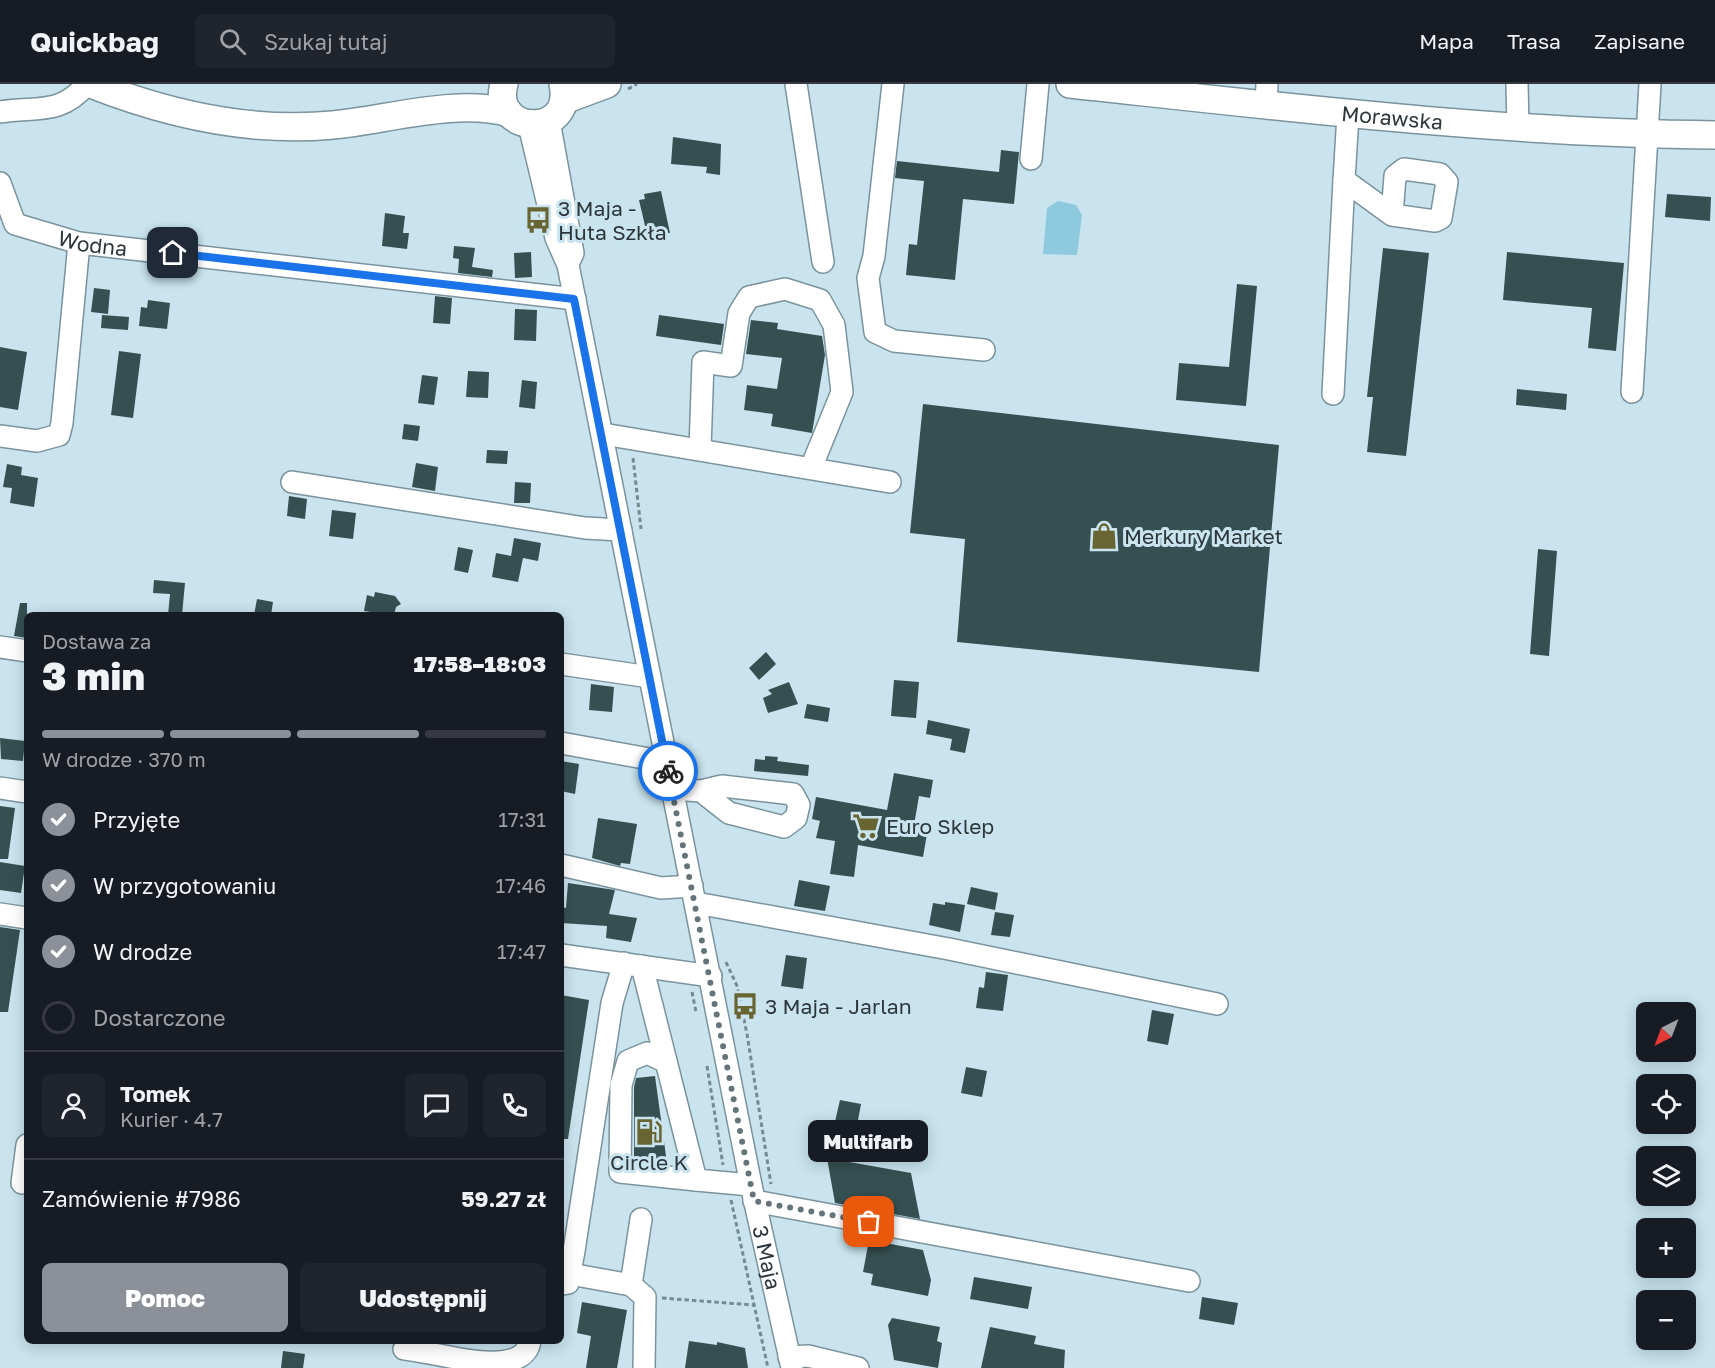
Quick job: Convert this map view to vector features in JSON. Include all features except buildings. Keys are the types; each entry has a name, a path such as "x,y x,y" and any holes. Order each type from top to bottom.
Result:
{"main road":[{"path":"89,84 134,101 197,118 296,127 388,119 437,108 453,110 543,108 607,84"},
{"path":"437,108 449,100 504,84 502,97 543,108"},
{"name":"Morawska","path":"1070,84 1267,95 1348,114 1518,128 1648,135 1715,135"}],"street":[{"path":"0,112 57,107 78,95 89,84"},
{"path":"796,84 824,262"},
{"path":"893,84 874,256 868,278 875,332 894,340 984,350"},
{"path":"1032,159 1038,84"},
{"path":"1517,84 1518,128"},
{"path":"1632,392 1650,84"},
{"name":"3 Maja","path":"543,108 556,238 568,265 666,762 711,976 752,1193 790,1362"},
{"path":"1333,394 1348,114"},
{"path":"1344,180 1392,215"},
{"name":"Wodna","path":"0,183 7,229 79,243 574,299"},
{"path":"0,436 37,441 58,435 62,423 79,243"},
{"path":"700,449 703,362 731,366 739,313 748,297 785,289 820,300 834,325 842,392 811,468"},
{"path":"603,434 890,482"},
{"path":"292,482 585,528 621,530"},
{"path":"0,647 24,651"},
{"path":"564,664 650,677"},
{"path":"564,744 666,762"},
{"path":"0,788 24,792"},
{"path":"672,789 701,791"},
{"path":"564,866 1217,1004"},
{"path":"0,914 24,918"},
{"path":"564,955 711,976"},
{"path":"633,965 666,1062 696,1180"},
{"path":"633,965 612,1003 565,1279 638,1291"},
{"path":"666,1062 647,1053 628,1060 621,1085 620,1172 696,1180 752,1193 778,1206 1189,1281"},
{"path":"22,1183 24,1168"},
{"path":"641,1219 638,1291 644,1368"},
{"path":"404,1349 499,1367 517,1365 529,1349 530,1344"},
{"path":"790,1362 808,1356 858,1368"}],"path":[{"path":"726,961 739,995 773,1196 778,1206"},
{"path":"638,1291 753,1305"}],"shaded area":[{"path":"1058,201 1076,205 1082,215 1077,255 1043,254 1047,208"}],"way so far":[{"path":"668,771 711,976 754,1201 869,1222"}],"place":[{"name":"3 Maja - Huta Szkła","path":"538,220"},
{"name":"Merkury Market","path":"1104,536"},
{"name":"Euro Sklep","path":"866,826"},
{"name":"3 Maja - Jarlan","path":"745,1006"},
{"name":"Circle K","path":"649,1132"},
{"name":"Multifarb","path":"869,1222"}],"route":[{"path":"173,253 574,299 603,434 668,771"}]}
